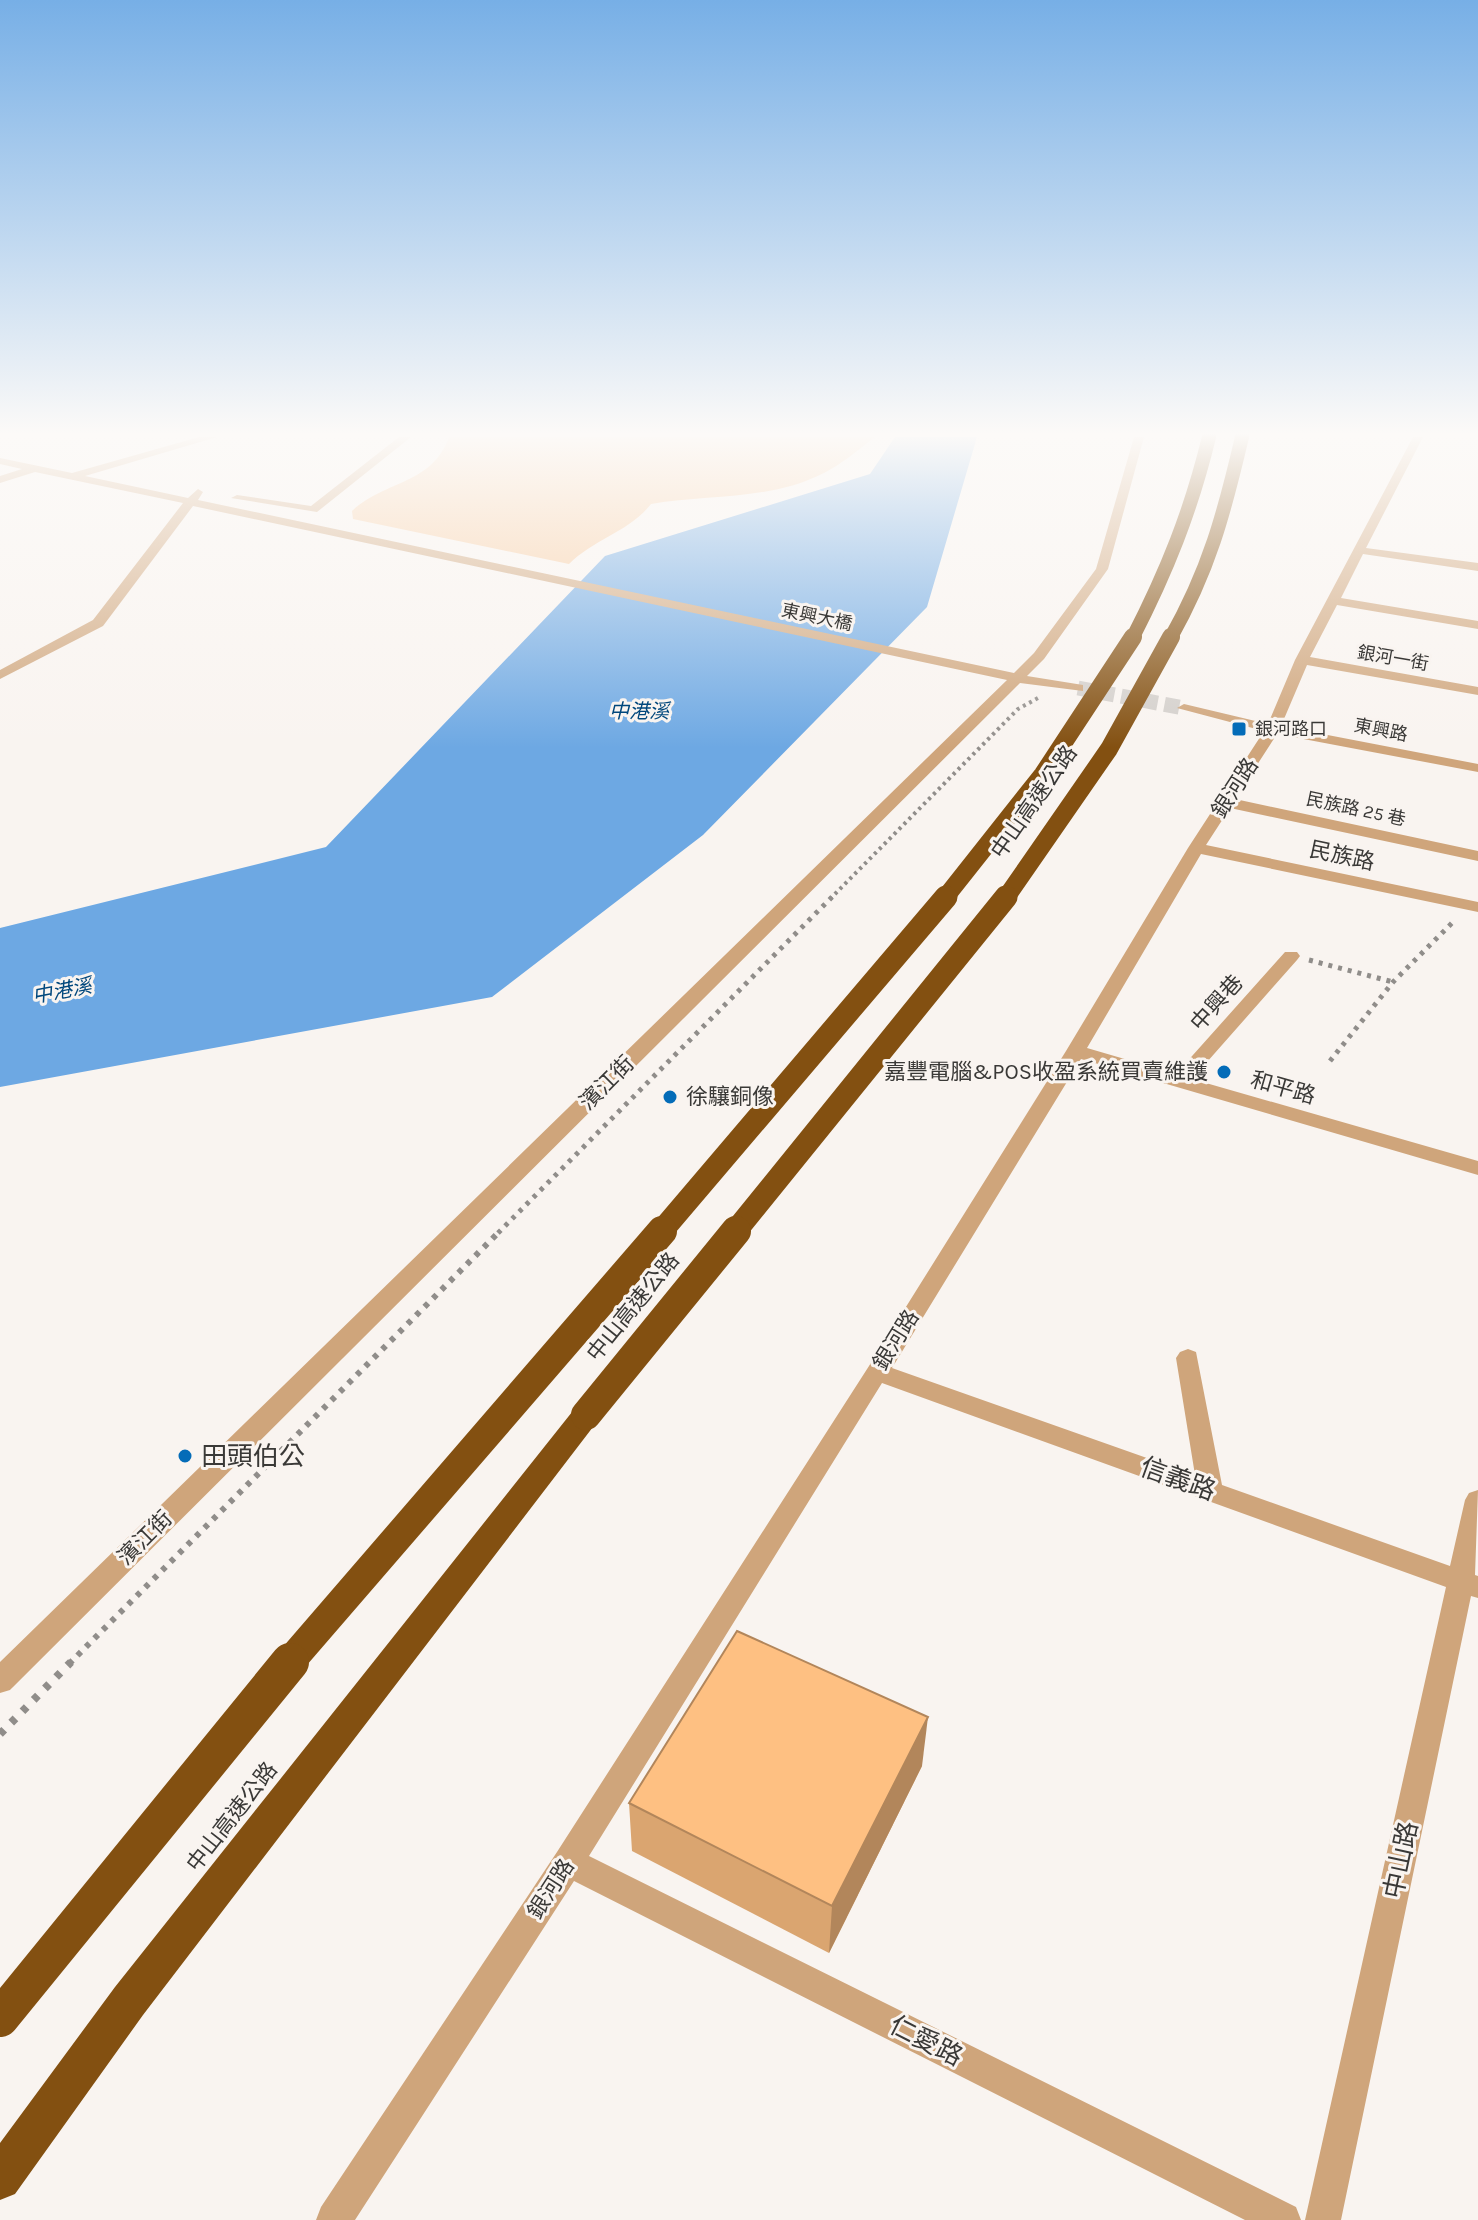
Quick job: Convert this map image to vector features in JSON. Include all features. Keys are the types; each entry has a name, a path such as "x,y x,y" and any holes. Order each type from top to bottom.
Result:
{"highway":[{"name":"中山高速公路","path":"0,2018 211,1758 963,876 1049,767 1140,621 1180,541"},
{"name":"中山高速公路","path":"0,2179 129,2001 586,1415 997,910 1109,749 1199,588 1216,541"}],"street":[{"path":"0,675 98,623 159,541"},
{"name":"東興大橋","path":"377,541 1017,678 1078,688"},
{"name":"濱江街","path":"0,1681 1039,656 1102,569 1110,541"},
{"name":"銀河路","path":"334,2220 568,1862 1076,1051 1196,848 1273,729 1302,660 1364,541"},
{"path":"1359,550 1478,567"},
{"path":"1332,600 1478,625"},
{"name":"銀河一街","path":"1302,660 1478,691"},
{"name":"東興路","path":"1184,708 1273,729 1478,768"},
{"name":"民族路 25 巷","path":"1226,802 1478,856"},
{"name":"民族路","path":"1196,848 1474,906"},
{"name":"中興巷","path":"1178,1083 1291,956"},
{"name":"和平路","path":"1076,1051 1478,1168"},
{"path":"1188,1358 1210,1491"},
{"name":"信義路","path":"877,1372 1470,1584"},
{"name":"中山路","path":"1323,2220 1470,1584 1478,1500"},
{"name":"仁愛路","path":"568,1862 1283,2220"}],"path":[{"path":"0,1734 1018,709 1056,684"},
{"path":"1330,1061 1393,982 1474,906"},
{"path":"1291,956 1393,982"}],"shaded area":[{"path":"457,541 601,541 569,564"}],"water":[{"name":"中港溪","path":"655,541 947,541 927,607 703,835 492,997 0,1087 0,928 326,847 605,556"}],"building":[{"path":"737,1631 928,1717 832,1906 629,1803"}],"tunnel":[{"path":"1078,688 1184,708"}],"place":[{"name":"銀河路口","path":"1239,729"},
{"name":"嘉豐電腦&POS收盈系統買賣維護","path":"1224,1072"},
{"name":"徐驤銅像","path":"670,1097"},
{"name":"田頭伯公","path":"185,1456"}]}
